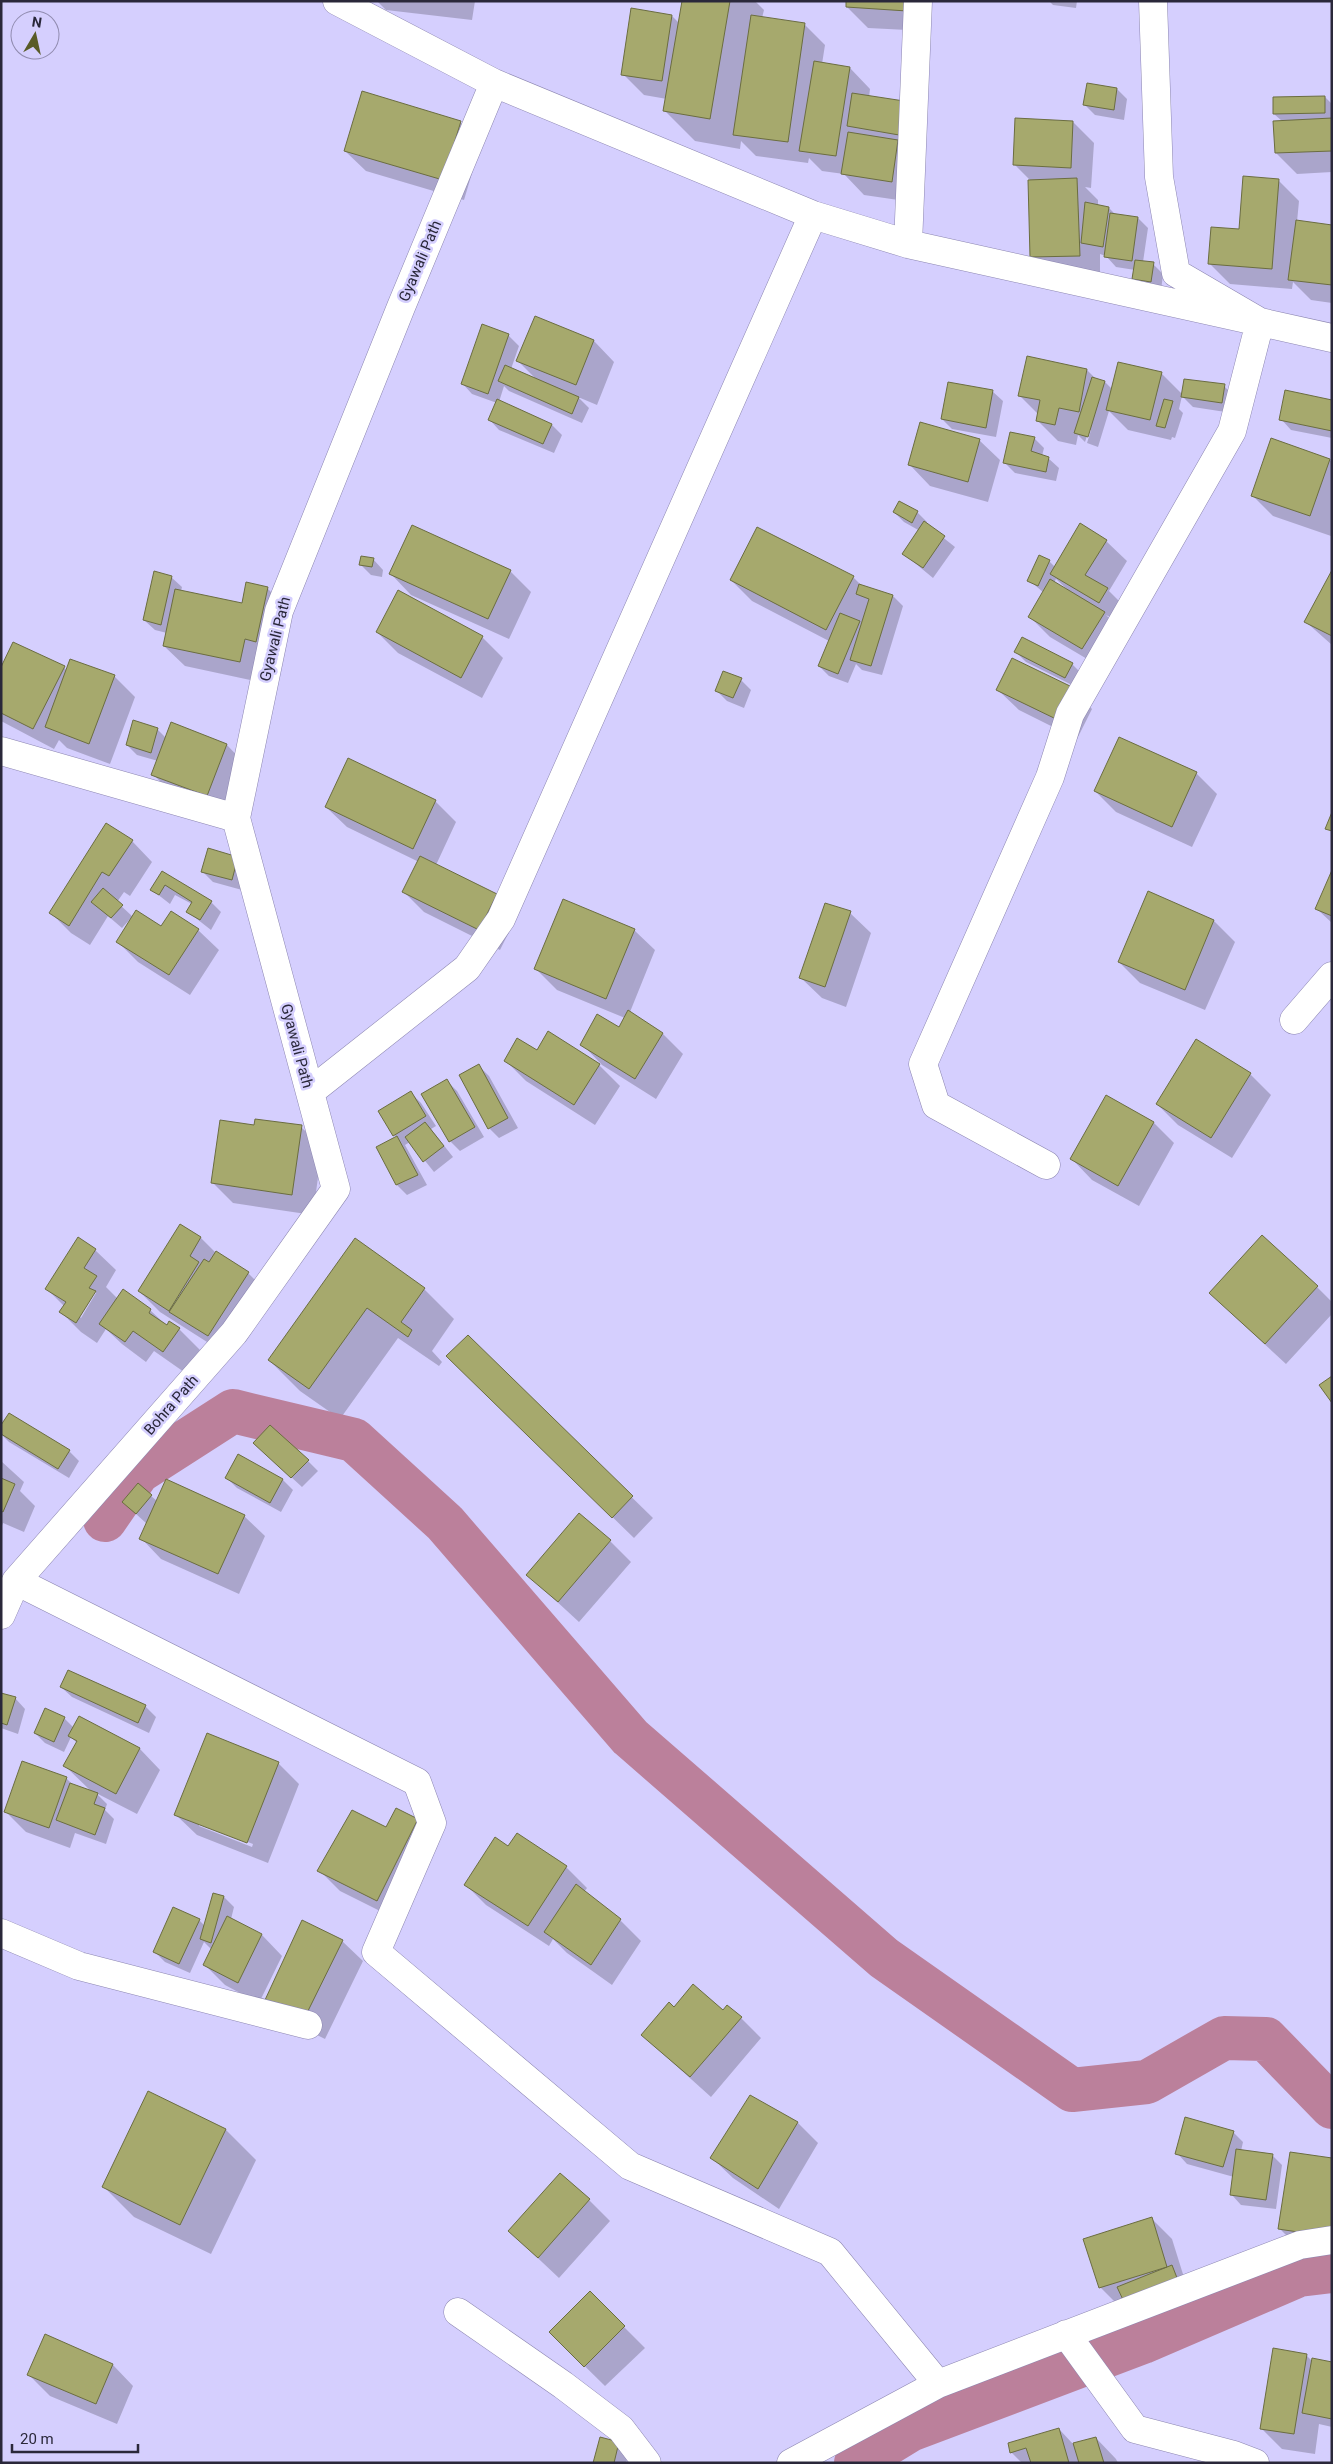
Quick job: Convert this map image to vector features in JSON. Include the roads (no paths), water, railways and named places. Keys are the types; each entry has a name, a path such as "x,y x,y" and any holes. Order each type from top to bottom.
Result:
{"street":[{"path":"337,1 494,82 813,216 908,244 1332,338"},
{"path":"908,244 918,1"},
{"path":"1154,1 1159,177 1176,273 1260,322"},
{"name":"Gyawali Path","path":"336,1189 236,818 279,611 494,82"},
{"path":"310,1092 467,968 501,920 813,216"},
{"path":"1046,1165 936,1105 923,1064 1050,777 1070,714 1232,431 1260,322"},
{"path":"1,751 236,818"},
{"path":"1294,1020 1332,976"},
{"name":"Bohra Path","path":"1,1615 16,1581 234,1333 336,1189"},
{"path":"16,1581 417,1782 432,1823 376,1952 630,2166 830,2252 938,2384"},
{"path":"1,1933 79,1966 308,2025"},
{"path":"791,2463 938,2384 1300,2245 1332,2240"},
{"path":"458,2312 563,2384 621,2429 647,2463"},
{"path":"1067,2336 1136,2429 1234,2455 1255,2463"}],"waterway":[{"path":"105,1520 138,1472 233,1411 354,1440 445,1523 630,1737 884,1958 1072,2090 1147,2082 1224,2038 1266,2039 1332,2107"},
{"path":"856,2463 910,2430 1143,2342 1299,2275 1332,2271"}]}
